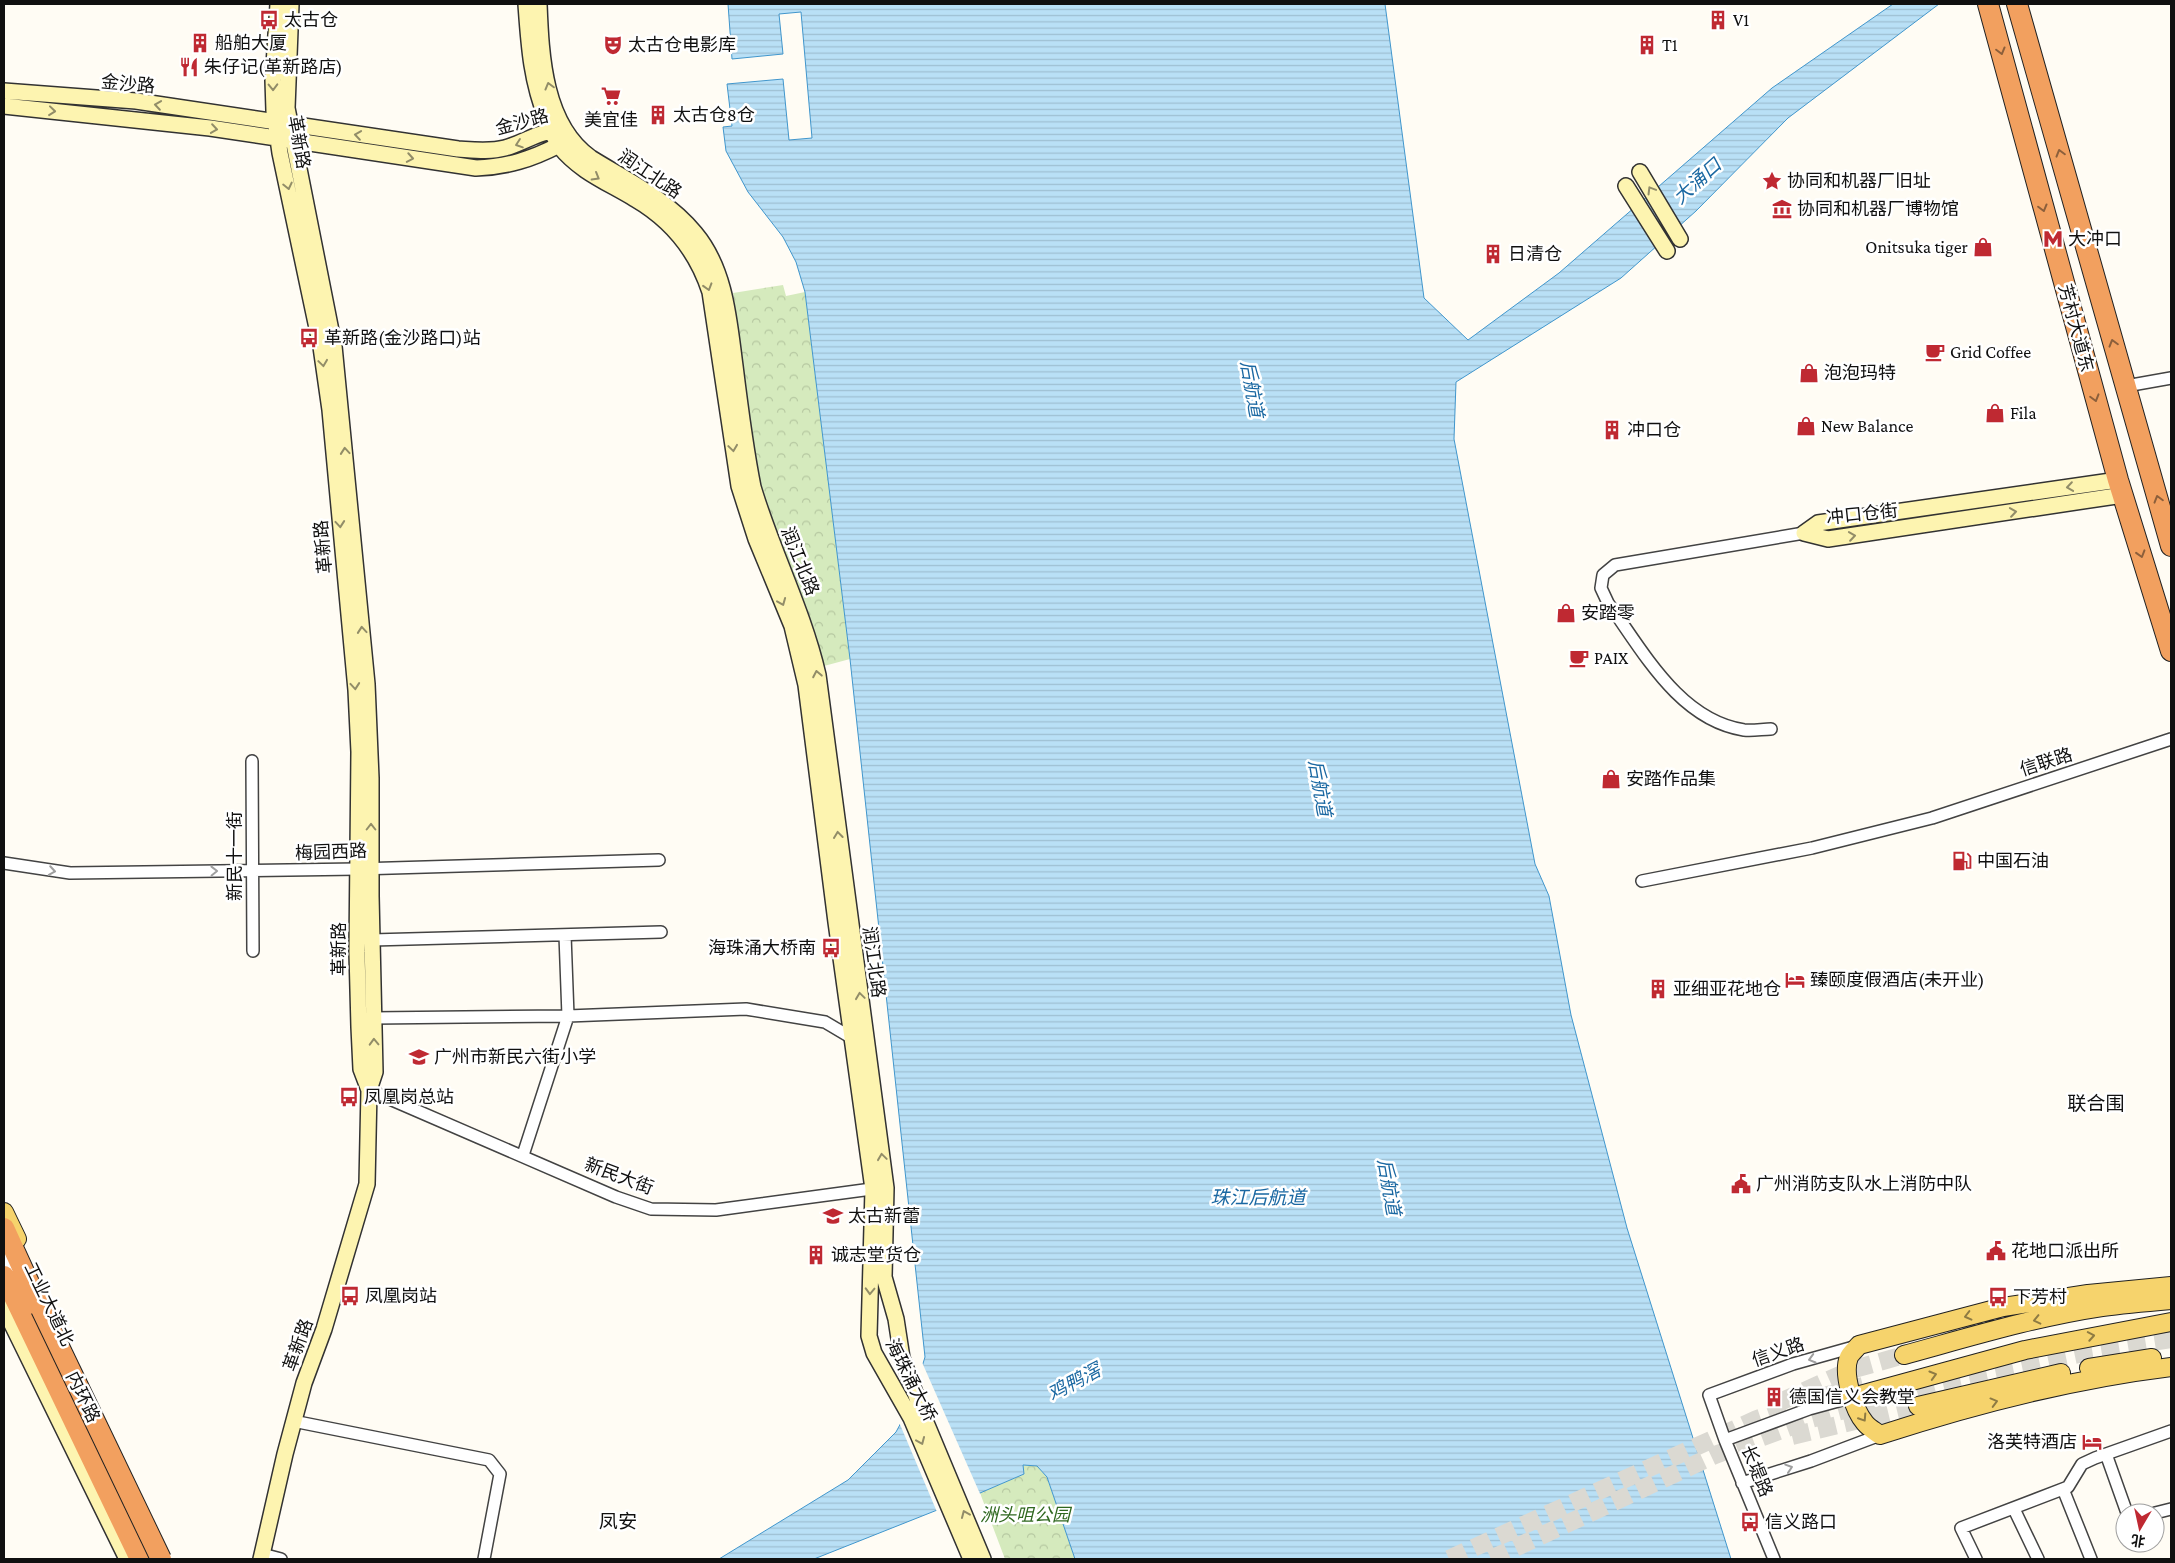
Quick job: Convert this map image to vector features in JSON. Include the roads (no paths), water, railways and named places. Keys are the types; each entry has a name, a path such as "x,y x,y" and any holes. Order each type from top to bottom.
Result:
{"highway":[{"name":"芳村大道东","path":"1988,4 2120,488 2171,651"},
{"name":"芳村大道东","path":"2017,4 2171,546"},
{"name":"内环路","path":"8,1234 41,1309 161,1559"},
{"name":"内环路","path":"4,1276 138,1559"}],"main road":[{"name":"革新路","path":"261,1558 293,1421 304,1383 324,1329 366,1189 369,1090 375,1072 372,940 364,869 356,700 330,410 316,318 273,80 278,4"},
{"name":"革新路","path":"282,124 291,4"},
{"name":"润江北路","path":"526,4 533,78 558,136 580,167 635,199 662,218 688,247 704,276 710,292 740,486 756,539 792,626 806,685 852,1038 880,1188"},
{"name":"润江北路","path":"539,4 542,51 558,136 581,152 653,194 670,208 695,233 713,260 719,277 728,318 753,487 760,512 804,623 818,675 880,1188 880,1207"},
{"name":"金沙路","path":"4,91 136,102 458,150 504,148 558,136"},
{"name":"金沙路","path":"4,106 185,125 385,153 476,168 513,165 534,158 558,136"},
{"path":"1640,172 1680,239"},
{"path":"1626,186 1667,251"},
{"name":"冲口仓街","path":"1804,533 1818,523 2120,488"},
{"name":"革新路","path":"364,869 359,1027 361,1070 369,1090"},
{"name":"海珠涌大桥","path":"880,1207 869,1336 874,1353 911,1418 970,1559"},
{"name":"海珠涌大桥","path":"880,1207 884,1277 896,1319 902,1358 926,1425 983,1559"},
{"name":"工业大道北","path":"4,1212 8,1234 101,1411 171,1559"},
{"path":"4,1224 8,1234"},
{"name":"工业大道北","path":"4,1281 138,1559"},
{"path":"2171,1286 2088,1294 2003,1307 1859,1345 1850,1355 1847,1365 1847,1379 1852,1397 1864,1423 1880,1435 1972,1408 2056,1387 2171,1366"},
{"path":"1904,1355 2055,1316 2102,1308 2171,1300"},
{"path":"4,1308 76,1430"},
{"path":"1852,1397 2025,1350 2171,1322"},
{"path":"1918,1406 2051,1375 2122,1362 2171,1356"},
{"path":"103,1486 127,1559"}],"street":[{"path":"2126,386 2171,378"},
{"path":"1771,729 1744,730 1706,717 1672,690 1608,603 1601,588 1603,575 1615,565 1804,533"},
{"name":"信联路","path":"1642,881 1812,848 1932,818 2171,739"},
{"name":"新民十一街","path":"252,760 253,951"},
{"name":"梅园西路","path":"4,863 70,873 364,869 660,860"},
{"path":"372,940 662,932"},
{"path":"523,1155 568,1016 565,935"},
{"path":"373,1018 568,1016 746,1009 825,1022 852,1038"},
{"name":"新民大街","path":"369,1090 523,1155 616,1197 651,1209 716,1210 880,1188"},
{"path":"4,1256 76,1430 101,1411"},
{"name":"信义路","path":"1709,1395 1794,1364 1859,1345"},
{"name":"长堤路","path":"1709,1395 1742,1483 1774,1559"},
{"path":"1725,1440 1809,1409 1852,1397"},
{"path":"293,1421 490,1460 500,1474 484,1559"},
{"path":"1976,1559 1962,1528 2068,1487 2082,1464 2171,1431"},
{"path":"1742,1483 1811,1461 1880,1435"},
{"path":"2106,1454 2123,1503"},
{"path":"129,1471 103,1486 151,1559"},
{"path":"2063,1489 2091,1559"},
{"path":"2014,1509 2038,1559"},
{"path":"261,1558 281,1559"}],"water":[{"name":"珠江后航道","path":"728,4 1385,4 1424,298 1468,340 1559,273 1772,88 1893,4 1939,4 1788,118 1696,211 1621,278 1456,382 1454,439 1535,864 1549,896 1571,1015 1627,1228 1731,1559 1075,1559 1047,1477 1037,1466 1023,1465 1024,1474 814,1559 719,1559 848,1480 896,1432 910,1406 925,1357 850,659 805,292 796,262 783,237 748,192 726,151 723,127 732,126 727,84 783,79 789,140 812,138 801,12 779,14 783,54 732,59"}],"tunnel":[{"path":"1491,1559 1715,1455 1811,1419 1950,1381 2084,1353 2171,1339"},
{"path":"1780,1402 1851,1370 1904,1355"},
{"path":"1449,1559 1757,1419 1828,1395 1863,1386"},
{"path":"1792,1436 1918,1406"}],"place":[{"name":"太古仓","path":"269,20"},
{"name":"V1","path":"1718,20"},
{"name":"船舶大厦","path":"200,43"},
{"name":"太古仓电影库","path":"613,45"},
{"name":"T1","path":"1647,45"},
{"name":"朱仔记(革新路店)","path":"189,67"},
{"name":"美宜佳","path":"611,96"},
{"name":"太古仓8仓","path":"658,115"},
{"name":"协同和机器厂旧址","path":"1772,181"},
{"name":"协同和机器厂博物馆","path":"1782,209"},
{"name":"大冲口","path":"2053,239"},
{"name":"Onitsuka tiger","path":"1983,247"},
{"name":"日清仓","path":"1493,254"},
{"name":"革新路(金沙路口)站","path":"309,338"},
{"name":"Grid Coffee","path":"1935,352"},
{"name":"泡泡玛特","path":"1809,373"},
{"name":"Fila","path":"1995,413"},
{"name":"New Balance","path":"1806,426"},
{"name":"冲口仓","path":"1612,430"},
{"name":"安踏零","path":"1566,613"},
{"name":"PAIX","path":"1579,658"},
{"name":"安踏作品集","path":"1611,779"},
{"name":"中国石油","path":"1962,861"},
{"name":"海珠涌大桥南","path":"831,948"},
{"name":"臻颐度假酒店(未开业)","path":"1795,980"},
{"name":"亚细亚花地仓","path":"1658,989"},
{"name":"广州市新民六街小学","path":"419,1057"},
{"name":"凤凰岗总站","path":"349,1097"},
{"name":"广州消防支队水上消防中队","path":"1741,1184"},
{"name":"太古新蕾","path":"833,1216"},
{"name":"花地口派出所","path":"1996,1251"},
{"name":"诚志堂货仓","path":"816,1255"},
{"name":"凤凰岗站","path":"350,1296"},
{"name":"下芳村","path":"1998,1297"},
{"name":"德国信义会教堂","path":"1774,1397"},
{"name":"洛芙特酒店","path":"2092,1442"},
{"name":"信义路口","path":"1750,1522"}],"district":[{"name":"联合围","path":"2096,1103"},
{"name":"凤安","path":"618,1521"}],"water label":[{"name":"大涌口","path":"1697,181"},
{"name":"后航道","path":"1252,389"},
{"name":"后航道","path":"1320,788"},
{"name":"后航道","path":"1389,1187"},
{"name":"鸡鸭滘","path":"1074,1382"}],"park label":[{"name":"洲头咀公园","path":"1025,1515"}]}
